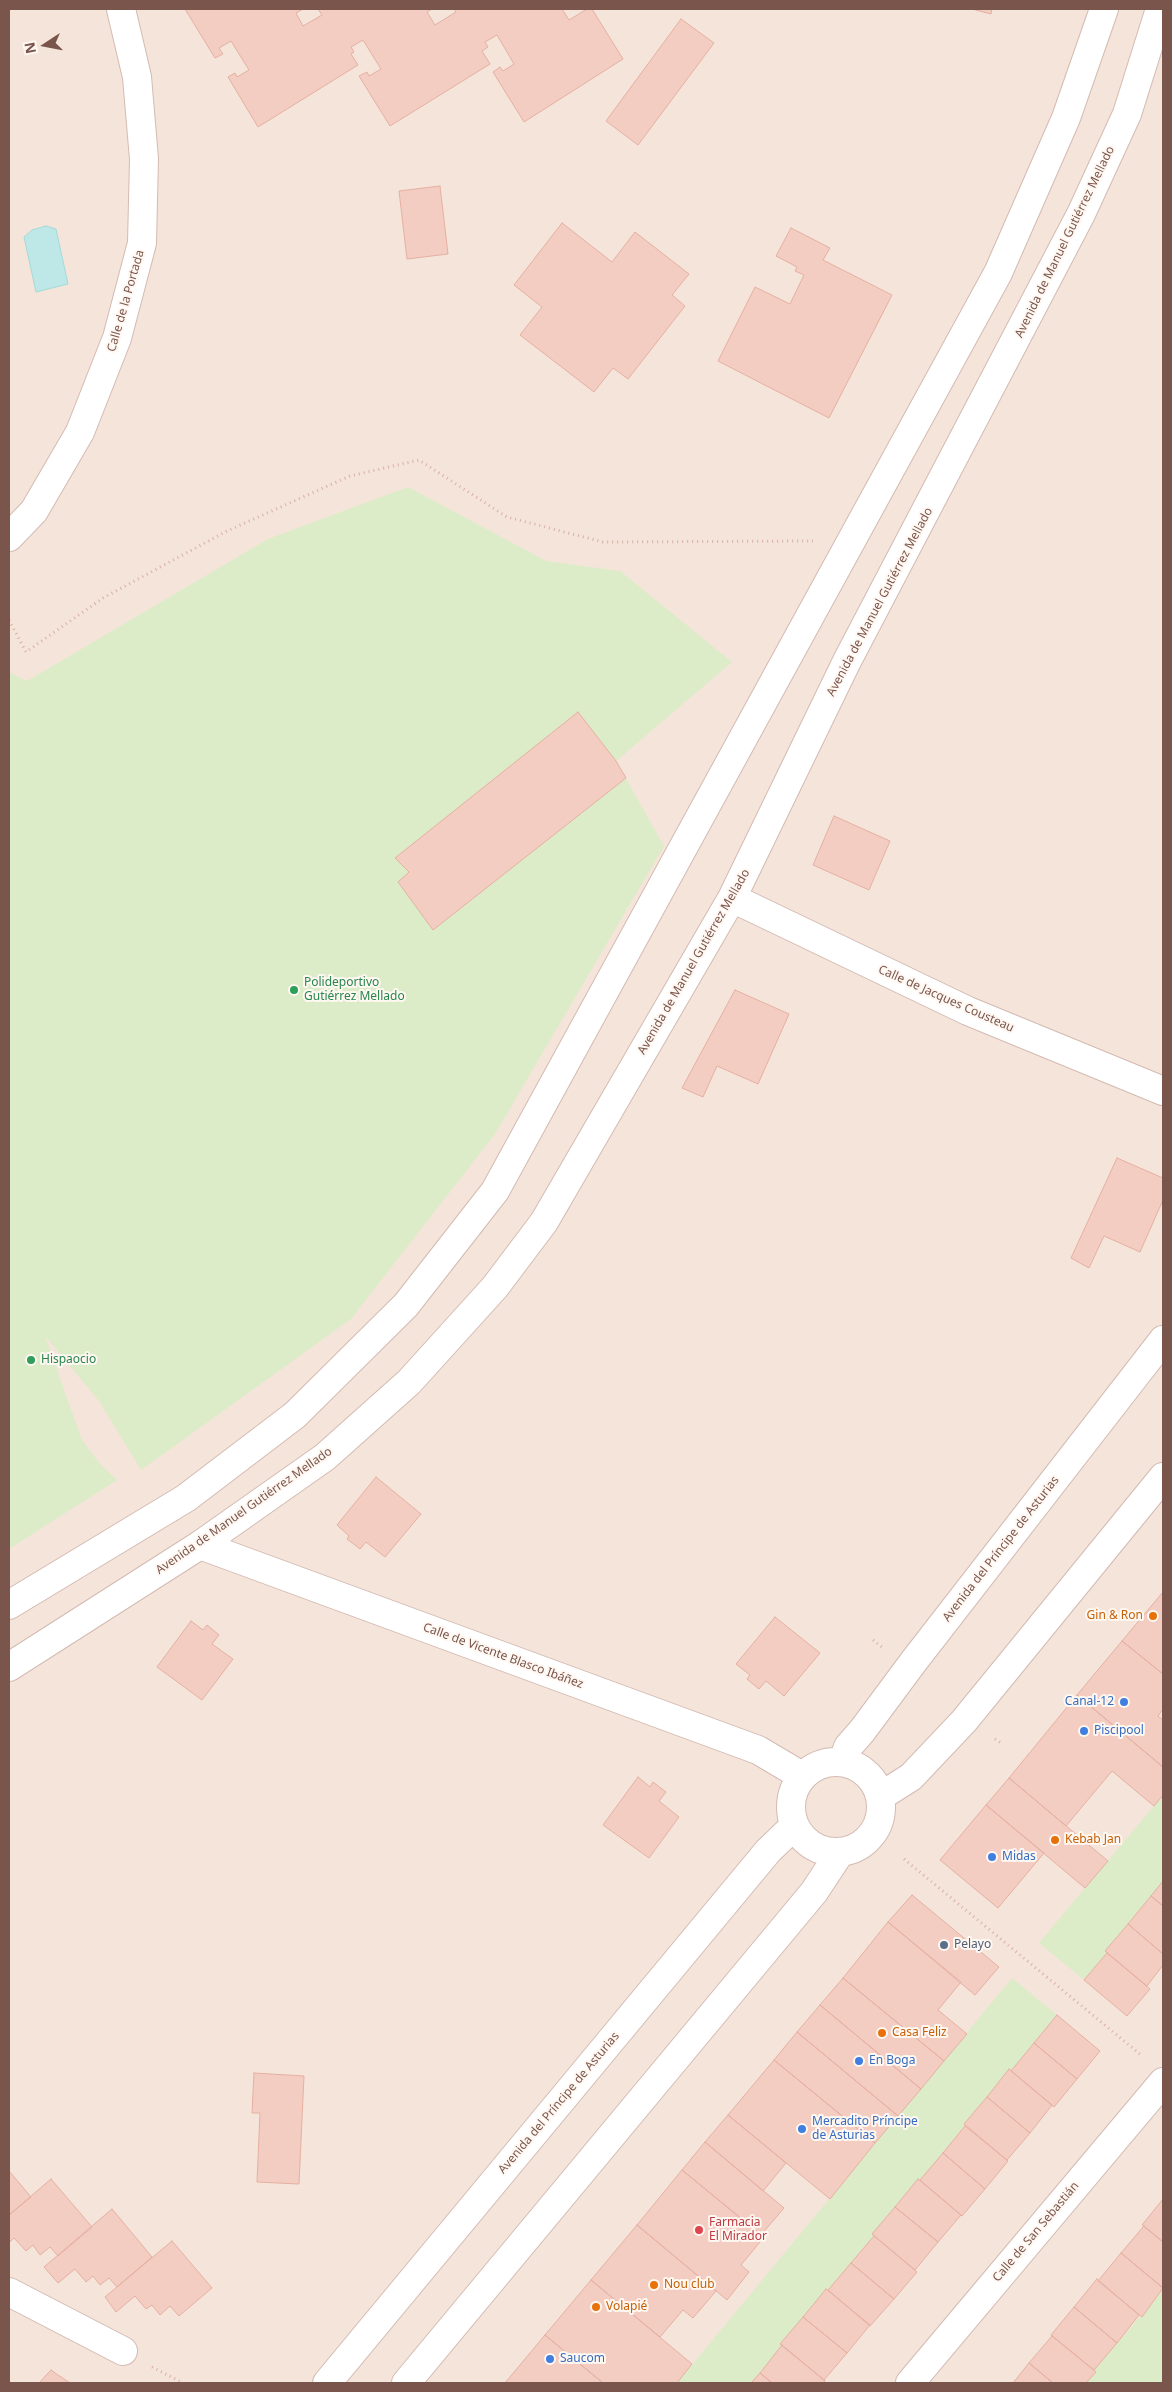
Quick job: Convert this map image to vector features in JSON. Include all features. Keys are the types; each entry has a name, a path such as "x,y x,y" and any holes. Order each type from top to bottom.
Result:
{"street":[{"name":"Calle de la Portada","path":"9,537 34,511 80,432 117,338 142,243 144,159 138,77 121,9"},
{"path":"9,1605 186,1498 295,1415 406,1305 495,1191 998,273 1066,118 1104,9"},
{"name":"Avenida de Manuel Gutiérrez Mellado","path":"9,1667 200,1545 326,1457 409,1382 495,1287 544,1222 732,898 847,661 1081,214 1127,114 1160,9"},
{"name":"Calle de Jacques Cousteau","path":"732,898 968,1011 1163,1091"},
{"name":"Avenida del Príncipe de Asturias","path":"843,1761 848,1747 862,1732 914,1661 1163,1340"},
{"path":"882,1796 911,1777 964,1722 1163,1477"},
{"name":"Calle de Vicente Blasco Ibáñez","path":"200,1545 758,1750 802,1776"},
{"path":"843,1761 867,1772 882,1796 881,1819 870,1839 856,1849 839,1854 821,1851 805,1842 794,1826 791,1802 796,1784 802,1776 823,1763 843,1761"},
{"name":"Avenida del Príncipe de Asturias","path":"327,2383 768,1851 794,1826"},
{"path":"406,2383 814,1892 839,1854"},
{"name":"Calle de San Sebastián","path":"910,2383 1163,2082"},
{"path":"11,2297 123,2351"}],"path":[{"path":"9,620 26,652 102,598 227,531 350,476 419,460 507,517 603,542 813,541 808,550"},
{"path":"994,1739 1001,1743"},
{"path":"904,1859 1144,2057"}],"shaded area":[{"path":"9,9 1163,9 1163,2383 9,2383"}],"green space":[{"name":"Polideportivo Gutiérrez Mellado","path":"408,487 546,561 620,571 732,662 616,761 664,846 495,1134 351,1319 141,1470 99,1401 45,1336 82,1440 100,1464 117,1480 9,1549 9,672 27,681 268,539"},
{"path":"1163,1795 1163,1881 1105,1951 1107,1953 1084,1980 1039,1943"},
{"path":"1012,1978 1057,2015 1011,2071 1009,2069 943,2153 920,2180 918,2179 872,2234 874,2236 781,2344 751,2383 677,2383"},
{"path":"1163,2290 1163,2383 1086,2383 1096,2372 1094,2370"}],"water":[{"path":"46,226 56,229 68,284 36,292 24,237 32,230"}],"building":[{"path":"185,9 303,9 296,13 303,26 322,15 318,9 432,9 427,12 435,25 456,12 454,9 562,9 569,20 587,9 592,9 623,59 524,122 493,72 500,67 503,71 514,64 497,35 485,42 488,47 482,51 490,64 390,126 359,76 367,72 369,76 381,69 363,40 351,47 354,52 351,54 358,65 258,127 228,77 235,73 237,77 249,70 231,41 219,48 223,54 215,58"},
{"path":"972,9 992,9 991,14"},
{"path":"681,19 714,43 638,145 606,121"},
{"path":"440,186 448,254 407,259 399,191"},
{"path":"562,223 612,262 635,232 689,274 672,295 685,306 628,379 613,368 594,392 520,335 542,307 514,285"},
{"path":"791,228 830,248 823,260 892,295 829,418 718,361 755,287 790,304 804,275 795,271 797,267 776,256"},
{"path":"578,712 616,761 626,778 433,930 398,882 409,872 395,858"},
{"path":"834,816 890,841 869,890 813,865"},
{"path":"735,990 789,1014 758,1084 717,1066 703,1097 682,1088"},
{"path":"1117,1158 1163,1178 1163,1200 1140,1252 1104,1236 1089,1268 1071,1258"},
{"path":"376,1477 421,1514 385,1557 366,1542 360,1549 347,1539 349,1536 337,1525"},
{"name":"Gin & Ron","path":"1163,1592 1163,1674 1122,1641"},
{"path":"775,1617 820,1653 784,1696 766,1681 759,1689 747,1679 750,1675 736,1664"},
{"path":"191,1621 203,1630 207,1625 219,1635 212,1644 233,1659 202,1700 157,1667"},
{"name":"Canal-12","path":"1122,1641 1163,1674 1163,1709 1158,1716 1163,1720 1163,1767 1077,1695"},
{"name":"Piscipool","path":"1077,1695 1163,1767 1163,1795 1154,1806 1112,1771 1066,1826 1009,1778"},
{"path":"638,1777 650,1787 653,1782 666,1792 659,1801 679,1817 649,1858 603,1825"},
{"name":"Kebab Jan","path":"1009,1778 1108,1861 1085,1888 986,1805"},
{"name":"Midas","path":"986,1805 1044,1853 998,1908 940,1860"},
{"path":"1163,1881 1163,1906 1151,1896"},
{"name":"Pelayo","path":"912,1895 999,1967 975,1995 888,1922"},
{"path":"1151,1896 1163,1906 1163,1954 1128,1924"},
{"path":"888,1922 961,1982 938,2010 967,2034 944,2061 843,1978"},
{"path":"1128,1924 1163,1954 1163,1965 1147,1986 1105,1951"},
{"path":"1107,1953 1150,1989 1127,2016 1084,1980"},
{"name":"Casa Feliz","path":"843,1978 944,2061 921,2089 820,2005"},
{"name":"En Boga","path":"820,2005 921,2089 898,2116 797,2032"},
{"path":"1057,2015 1100,2051 1077,2079 1034,2043"},
{"path":"797,2032 898,2116 875,2143 774,2060"},
{"path":"1034,2043 1077,2079 1054,2107 1011,2071"},
{"name":"Mercadito Príncipe de Asturias","path":"774,2060 875,2143 830,2199 728,2115"},
{"path":"1009,2069 1052,2105 1030,2133 987,2097"},
{"path":"254,2073 304,2076 299,2184 257,2182 260,2113 252,2113"},
{"path":"987,2097 1030,2133 1007,2160 964,2124"},
{"path":"728,2115 786,2163 763,2191 705,2142"},
{"path":"965,2126 1008,2161 985,2189 943,2153"},
{"path":"705,2142 784,2208 761,2235 682,2170"},
{"path":"943,2153 985,2189 962,2216 920,2180"},
{"name":"Farmacia El Mirador","path":"682,2170 764,2237 741,2265 749,2272 727,2300 637,2225"},
{"path":"9,2171 31,2197 9,2215"},
{"path":"51,2179 92,2227 58,2256 50,2247 40,2255 33,2245 26,2251 14,2238 9,2243 9,2215"},
{"path":"918,2179 961,2215 938,2242 895,2207"},
{"path":"1163,2199 1163,2242 1142,2225"},
{"path":"895,2207 938,2242 915,2270 872,2234"},
{"path":"112,2209 152,2257 117,2287 109,2278 100,2285 93,2276 86,2282 75,2269 58,2283 44,2267"},
{"name":"Nou club","path":"637,2225 716,2291 693,2318 683,2310 660,2337 591,2280"},
{"path":"1144,2226 1163,2242 1163,2288 1121,2253"},
{"path":"874,2236 917,2272 894,2299 851,2263"},
{"path":"172,2241 212,2288 179,2316 170,2306 160,2315 152,2305 146,2309 135,2296 116,2312 105,2297"},
{"path":"1121,2253 1163,2288 1142,2317 1098,2281"},
{"path":"851,2263 894,2299 870,2326 828,2290"},
{"path":"1097,2279 1139,2315 1117,2343 1074,2307"},
{"name":"Volapié","path":"591,2280 692,2364 677,2383 603,2383 545,2335"},
{"path":"826,2289 870,2325 847,2353 803,2317"},
{"path":"1074,2307 1117,2343 1094,2370 1051,2335"},
{"path":"803,2317 847,2353 824,2380 780,2344"},
{"name":"Saucom","path":"545,2335 603,2383 505,2383"},
{"path":"1052,2336 1096,2372 1086,2383 1053,2383 1029,2363"},
{"path":"782,2345 825,2381 824,2383 772,2383 760,2373"},
{"path":"1029,2363 1053,2383 1013,2383"},
{"path":"51,2370 58,2375 70,2383 39,2383"},
{"path":"760,2373 772,2383 751,2383"}],"place":[{"name":"Polideportivo Gutiérrez Mellado","path":"294,990"},
{"name":"Hispaocio","path":"31,1360"},
{"name":"Gin & Ron","path":"1153,1616"},
{"name":"Canal-12","path":"1124,1702"},
{"name":"Piscipool","path":"1084,1731"},
{"name":"Kebab Jan","path":"1055,1840"},
{"name":"Midas","path":"992,1857"},
{"name":"Pelayo","path":"944,1945"},
{"name":"Casa Feliz","path":"882,2033"},
{"name":"En Boga","path":"859,2061"},
{"name":"Mercadito Príncipe de Asturias","path":"802,2129"},
{"name":"Farmacia El Mirador","path":"699,2230"},
{"name":"Nou club","path":"654,2285"},
{"name":"Volapié","path":"596,2307"},
{"name":"Saucom","path":"550,2359"}]}
